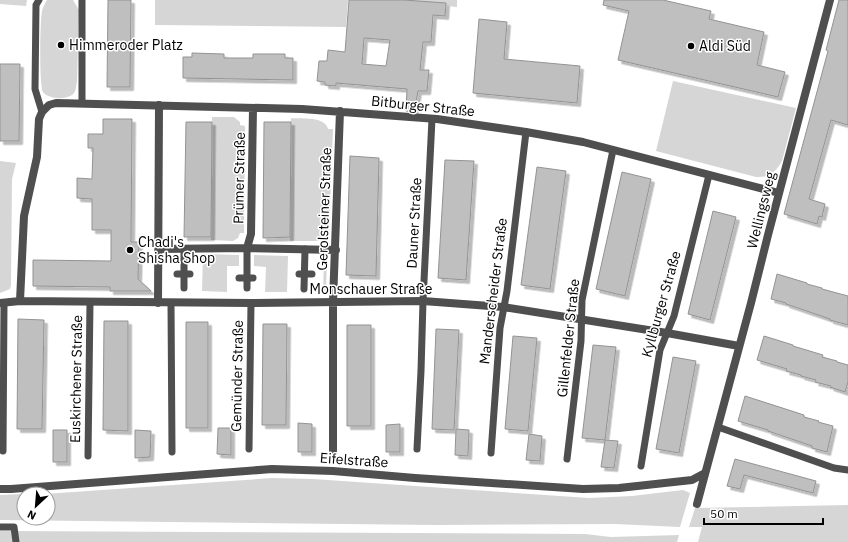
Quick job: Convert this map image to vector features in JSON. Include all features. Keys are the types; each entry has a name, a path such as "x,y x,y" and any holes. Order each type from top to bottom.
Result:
{"street":[{"name":"Wellingsweg","path":"697,504 830,0"},
{"name":"Bitburger Straße","path":"42,112 49,105 56,102 159,104 340,111 432,119 526,132 583,142 779,192"},
{"path":"158,303 159,104"},
{"name":"Prümer Straße","path":"248,248 251,234 253,108"},
{"name":"Gerolsteiner Straße","path":"334,451 333,302 340,111"},
{"path":"20,301 24,216 37,157 39,119 42,112"},
{"path":"159,249 184,250 248,248 336,250"},
{"name":"Monschauer Straße","path":"2,303 20,301 251,303 423,300 503,307 739,346"},
{"name":"Eifelstraße","path":"0,489 272,469 333,471 415,478 602,489 692,480 705,473"}],"lane":[{"path":"39,0 36,5 35,89 42,112"},
{"path":"82,0 82,103"},
{"name":"Dauner Straße","path":"417,449 432,119"},
{"name":"Manderscheider Straße","path":"491,453 500,328 526,132"},
{"name":"Gillenfelder Straße","path":"567,459 581,342 582,300 613,150"},
{"name":"Kyllburger Straße","path":"641,466 660,350 674,316 709,175"},
{"path":"247,288 246,278 248,248"},
{"path":"304,289 305,249"},
{"path":"184,250 184,288"},
{"name":"Euskirchener Straße","path":"88,456 90,302"},
{"path":"2,303 3,451"},
{"path":"171,303 172,452"},
{"name":"Gemünder Straße","path":"248,449 251,303"},
{"path":"718,427 834,468 848,470"},
{"path":"0,527 14,527 16,542"}],"shaded area":[{"path":"0,0 27,0 26,6 0,4"},
{"path":"47,0 73,0 79,10 76,89 72,95 65,98 49,96 43,92 42,87 40,53 41,17 42,10"},
{"path":"155,0 348,0 346,27 155,25"},
{"path":"383,0 457,0 457,7"},
{"path":"673,81 796,108 782,161 772,174 756,177 656,151"},
{"path":"212,117 234,117 240,122 240,125 245,126 244,233 240,233 238,238 233,241 211,240"},
{"path":"291,118 318,120 326,125 328,129 333,129 329,234 325,234 321,240 317,241 290,241"},
{"path":"0,161 16,163 12,179 11,285 10,289 0,293"},
{"path":"203,254 239,255 239,266 227,266 227,292 202,291"},
{"path":"254,255 288,256 287,292 265,292 266,267 254,266"},
{"path":"324,256 327,258 326,291 323,293"},
{"path":"272,478 313,479 589,498 632,496 683,490 690,493 680,527 615,524 437,525 56,521 56,493"},
{"path":"16,494 16,520 0,520 0,495"},
{"path":"848,505 848,542 698,542 702,527 689,527 695,508"},
{"path":"0,531 585,534 611,537 679,535 677,542 0,542"}],"building":[{"path":"108,0 131,0 130,87 107,87"},
{"path":"349,0 404,0 446,3 445,16 433,15 431,42 423,42 420,70 429,70 427,91 418,91 414,112 406,111 407,89 336,83 336,86 325,85 325,82 317,81 319,61 327,61 328,50 345,52","holes":["364,38 390,40 386,66 362,64"]},
{"name":"Aldi Süd","path":"604,0 663,0 711,11 709,19 764,32 757,65 785,72 778,97 618,60 629,11 603,5"},
{"path":"839,0 848,0 848,125 831,120 809,199 825,204 822,217 819,216 817,224 784,214 828,51 826,50"},
{"path":"479,19 507,22 504,59 580,66 577,103 473,93"},
{"path":"192,53 224,54 224,58 253,58 253,54 285,54 285,58 293,58 293,80 183,78 183,57 192,57"},
{"path":"0,64 20,64 19,141 0,141"},
{"path":"103,119 132,119 131,242 139,242 138,279 151,291 110,291 110,287 33,286 33,260 111,261 111,230 92,230 92,199 77,198 77,178 92,179 93,148 88,148 88,134 103,134"},
{"path":"186,122 212,122 211,237 184,237"},
{"path":"264,122 291,122 290,237 263,238"},
{"path":"350,156 379,158 376,276 346,275"},
{"path":"445,160 474,161 466,280 438,278"},
{"path":"537,167 566,171 550,289 521,285"},
{"path":"622,172 651,179 625,296 596,289"},
{"path":"713,211 736,217 710,320 688,314"},
{"path":"777,274 848,296 848,325 771,299"},
{"path":"18,319 44,320 42,429 17,429"},
{"path":"104,321 128,321 128,431 103,430"},
{"path":"186,322 208,322 208,428 186,428"},
{"path":"263,324 287,324 286,425 262,425"},
{"path":"347,325 371,325 371,426 347,426"},
{"path":"436,329 459,330 454,430 432,429"},
{"path":"513,336 537,338 528,431 505,429"},
{"path":"764,336 823,355 822,357 848,365 848,382 845,392 830,387 831,386 815,382 816,380 786,371 787,369 757,360"},
{"path":"593,345 616,347 605,440 582,438"},
{"path":"673,357 696,361 679,453 656,449"},
{"path":"745,396 833,426 827,452 812,448 812,446 768,430 738,421"},
{"path":"298,423 312,424 312,452 298,452"},
{"path":"400,424 400,452 386,452 386,425"},
{"path":"218,428 231,428 231,455 217,454"},
{"path":"456,429 469,430 468,456 455,455"},
{"path":"53,430 67,430 67,462 53,462"},
{"path":"135,430 151,431 150,457 135,458"},
{"path":"529,434 542,436 540,461 526,460"},
{"path":"605,440 618,441 614,468 601,467"},
{"path":"735,459 816,481 813,493 744,475 740,489 727,486"}],"place":[{"name":"Himmeroder Platz","path":"61,45"},
{"name":"Aldi Süd","path":"691,46"},
{"name":"Chadi's Shisha Shop","path":"130,250"}]}
